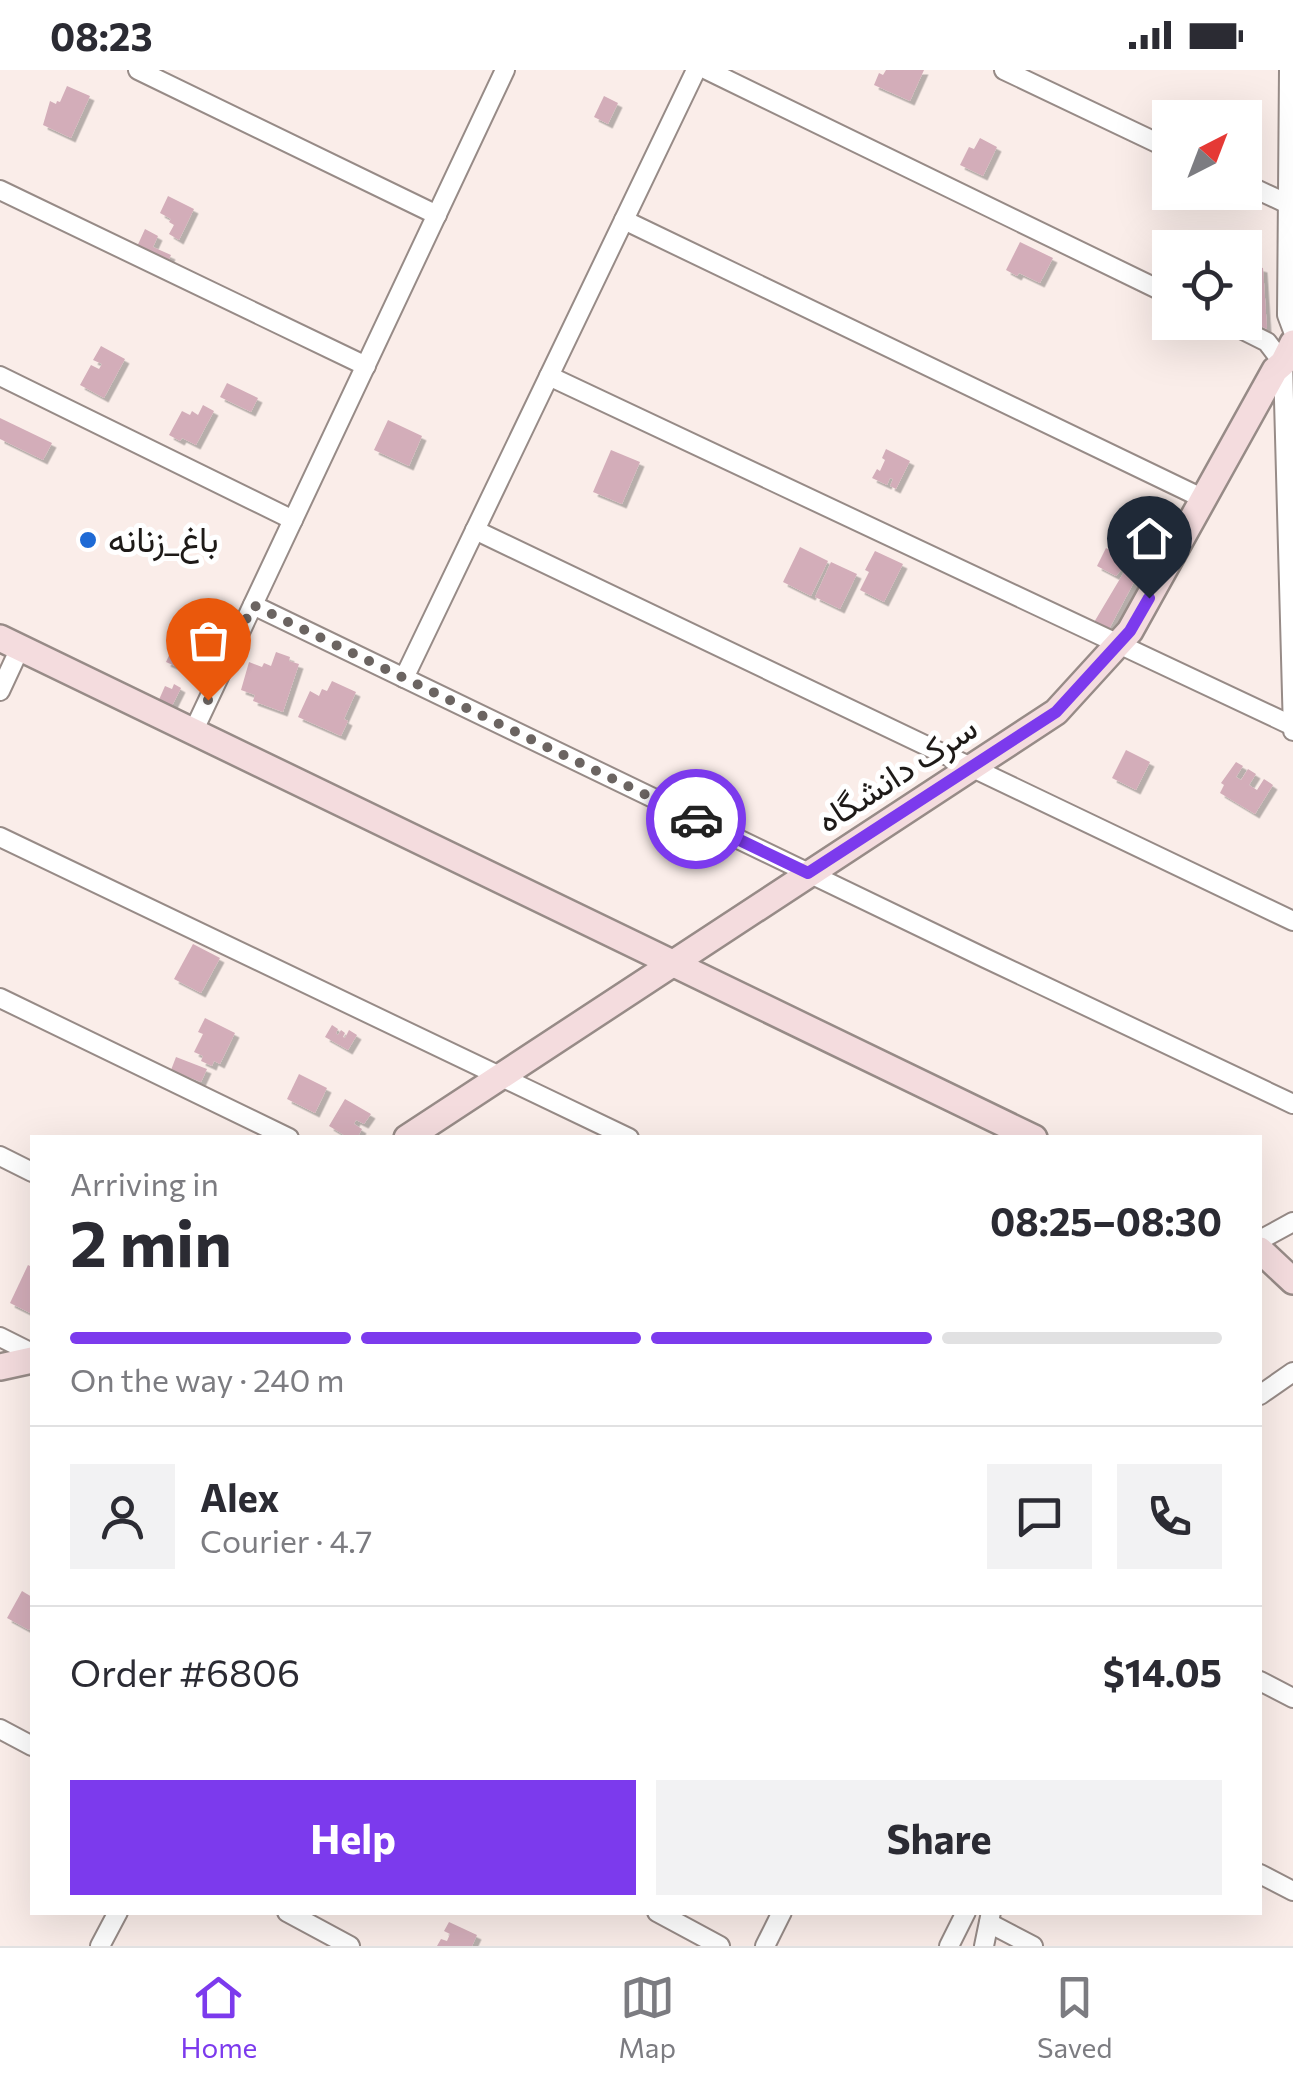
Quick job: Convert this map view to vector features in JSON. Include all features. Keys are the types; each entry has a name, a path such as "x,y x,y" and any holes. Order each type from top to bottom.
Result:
{"street":[{"path":"138,70 437,215"},
{"path":"193,732 506,70"},
{"path":"404,678 696,70"},
{"path":"707,70 1152,286"},
{"path":"1004,70 1152,140"},
{"path":"549,376 1293,728 1291,347 1286,315 1290,70"},
{"path":"0,190 366,366"},
{"path":"1262,192 1288,204"},
{"path":"624,220 1204,499"},
{"path":"1262,340 1291,347"},
{"name":"سرک دانشگاه","path":"411,1135 1056,712 1130,631 1291,347"},
{"path":"0,376 293,520"},
{"path":"475,530 1293,921"},
{"path":"253,605 1293,1104"},
{"path":"0,692 10,643 1028,1135"},
{"path":"0,836 623,1135"},
{"path":"0,998 283,1135"},
{"path":"0,1156 30,1171"},
{"path":"1262,1239 1293,1222"},
{"path":"1262,1252 1293,1280"},
{"path":"0,1337 30,1356"},
{"path":"0,1367 30,1358"},
{"path":"1262,1394 1293,1372"},
{"path":"1262,1682 1293,1698"},
{"path":"0,1729 30,1745"},
{"path":"1262,1875 1293,1891"},
{"path":"100,1946 116,1915"},
{"path":"293,1915 350,1946"},
{"path":"663,1915 720,1946"},
{"path":"765,1946 780,1915"},
{"path":"949,1946 964,1915"},
{"path":"984,1946 990,1918 1033,1946"}],"building":[{"path":"886,70 924,70 910,101 874,85 879,73 883,75"},
{"path":"67,86 90,96 71,138 43,125 50,101 60,102"},
{"path":"604,96 618,103 608,124 594,117"},
{"path":"980,138 997,147 983,176 960,165 969,147 974,149"},
{"path":"168,196 194,209 179,240 169,234 174,225 169,222 171,219 160,213"},
{"path":"145,229 158,236 153,247 171,255 166,266 135,251"},
{"path":"1020,242 1053,258 1040,283 1006,270"},
{"path":"1262,268 1263,268 1267,329 1262,327"},
{"path":"101,346 125,359 104,398 80,385 91,365 99,369 102,364 93,360"},
{"path":"227,383 258,398 251,412 220,397"},
{"path":"203,405 214,411 196,445 169,435 182,411 198,415"},
{"path":"0,418 52,443 43,460 0,439"},
{"path":"388,420 422,436 409,466 374,450"},
{"path":"886,449 910,461 896,489 890,486 893,479 887,485 872,478 877,469 880,471"},
{"path":"611,450 640,462 622,504 593,492"},
{"path":"800,547 828,561 811,596 783,582"},
{"path":"1106,548 1142,567 1108,631 1093,624 1124,572 1121,570 1116,576 1097,566"},
{"path":"875,551 903,564 884,602 860,590"},
{"path":"831,562 857,574 840,609 815,597"},
{"path":"172,649 197,660 191,673 166,662"},
{"path":"276,652 299,664 283,712 253,701 255,695 241,690 249,662 271,666"},
{"path":"332,681 356,692 341,736 298,717 310,691 319,696"},
{"path":"174,684 181,688 171,708 158,702 165,686 172,689"},
{"path":"1126,750 1150,762 1136,790 1112,778"},
{"path":"1236,762 1243,766 1236,777 1241,780 1248,769 1256,774 1249,785 1257,790 1264,779 1273,785 1255,814 1220,793 1224,785 1221,783"},
{"path":"193,944 220,958 201,993 174,979"},
{"path":"205,1018 235,1033 220,1064 214,1061 212,1066 194,1052 203,1034 198,1032"},
{"path":"332,1025 338,1029 338,1035 341,1030 345,1033 345,1038 349,1030 357,1035 348,1050 325,1037"},
{"path":"176,1057 207,1069 201,1082 171,1070"},
{"path":"299,1074 327,1088 315,1113 287,1099"},
{"path":"345,1099 371,1114 364,1124 356,1120 354,1124 362,1129 359,1135 344,1135 329,1126"},
{"path":"28,1265 30,1266 30,1313 10,1303"},
{"path":"22,1591 30,1596 29,1630 7,1618"},
{"path":"449,1922 477,1935 472,1946 437,1946 441,1939 447,1941 450,1934 444,1931"}],"way so far":[{"path":"208,700 253,605 696,819"}],"place":[{"name":"باغ_زنانه","path":"88,540"}],"route":[{"path":"696,819 808,873 1056,712 1130,631 1149,598"}]}
